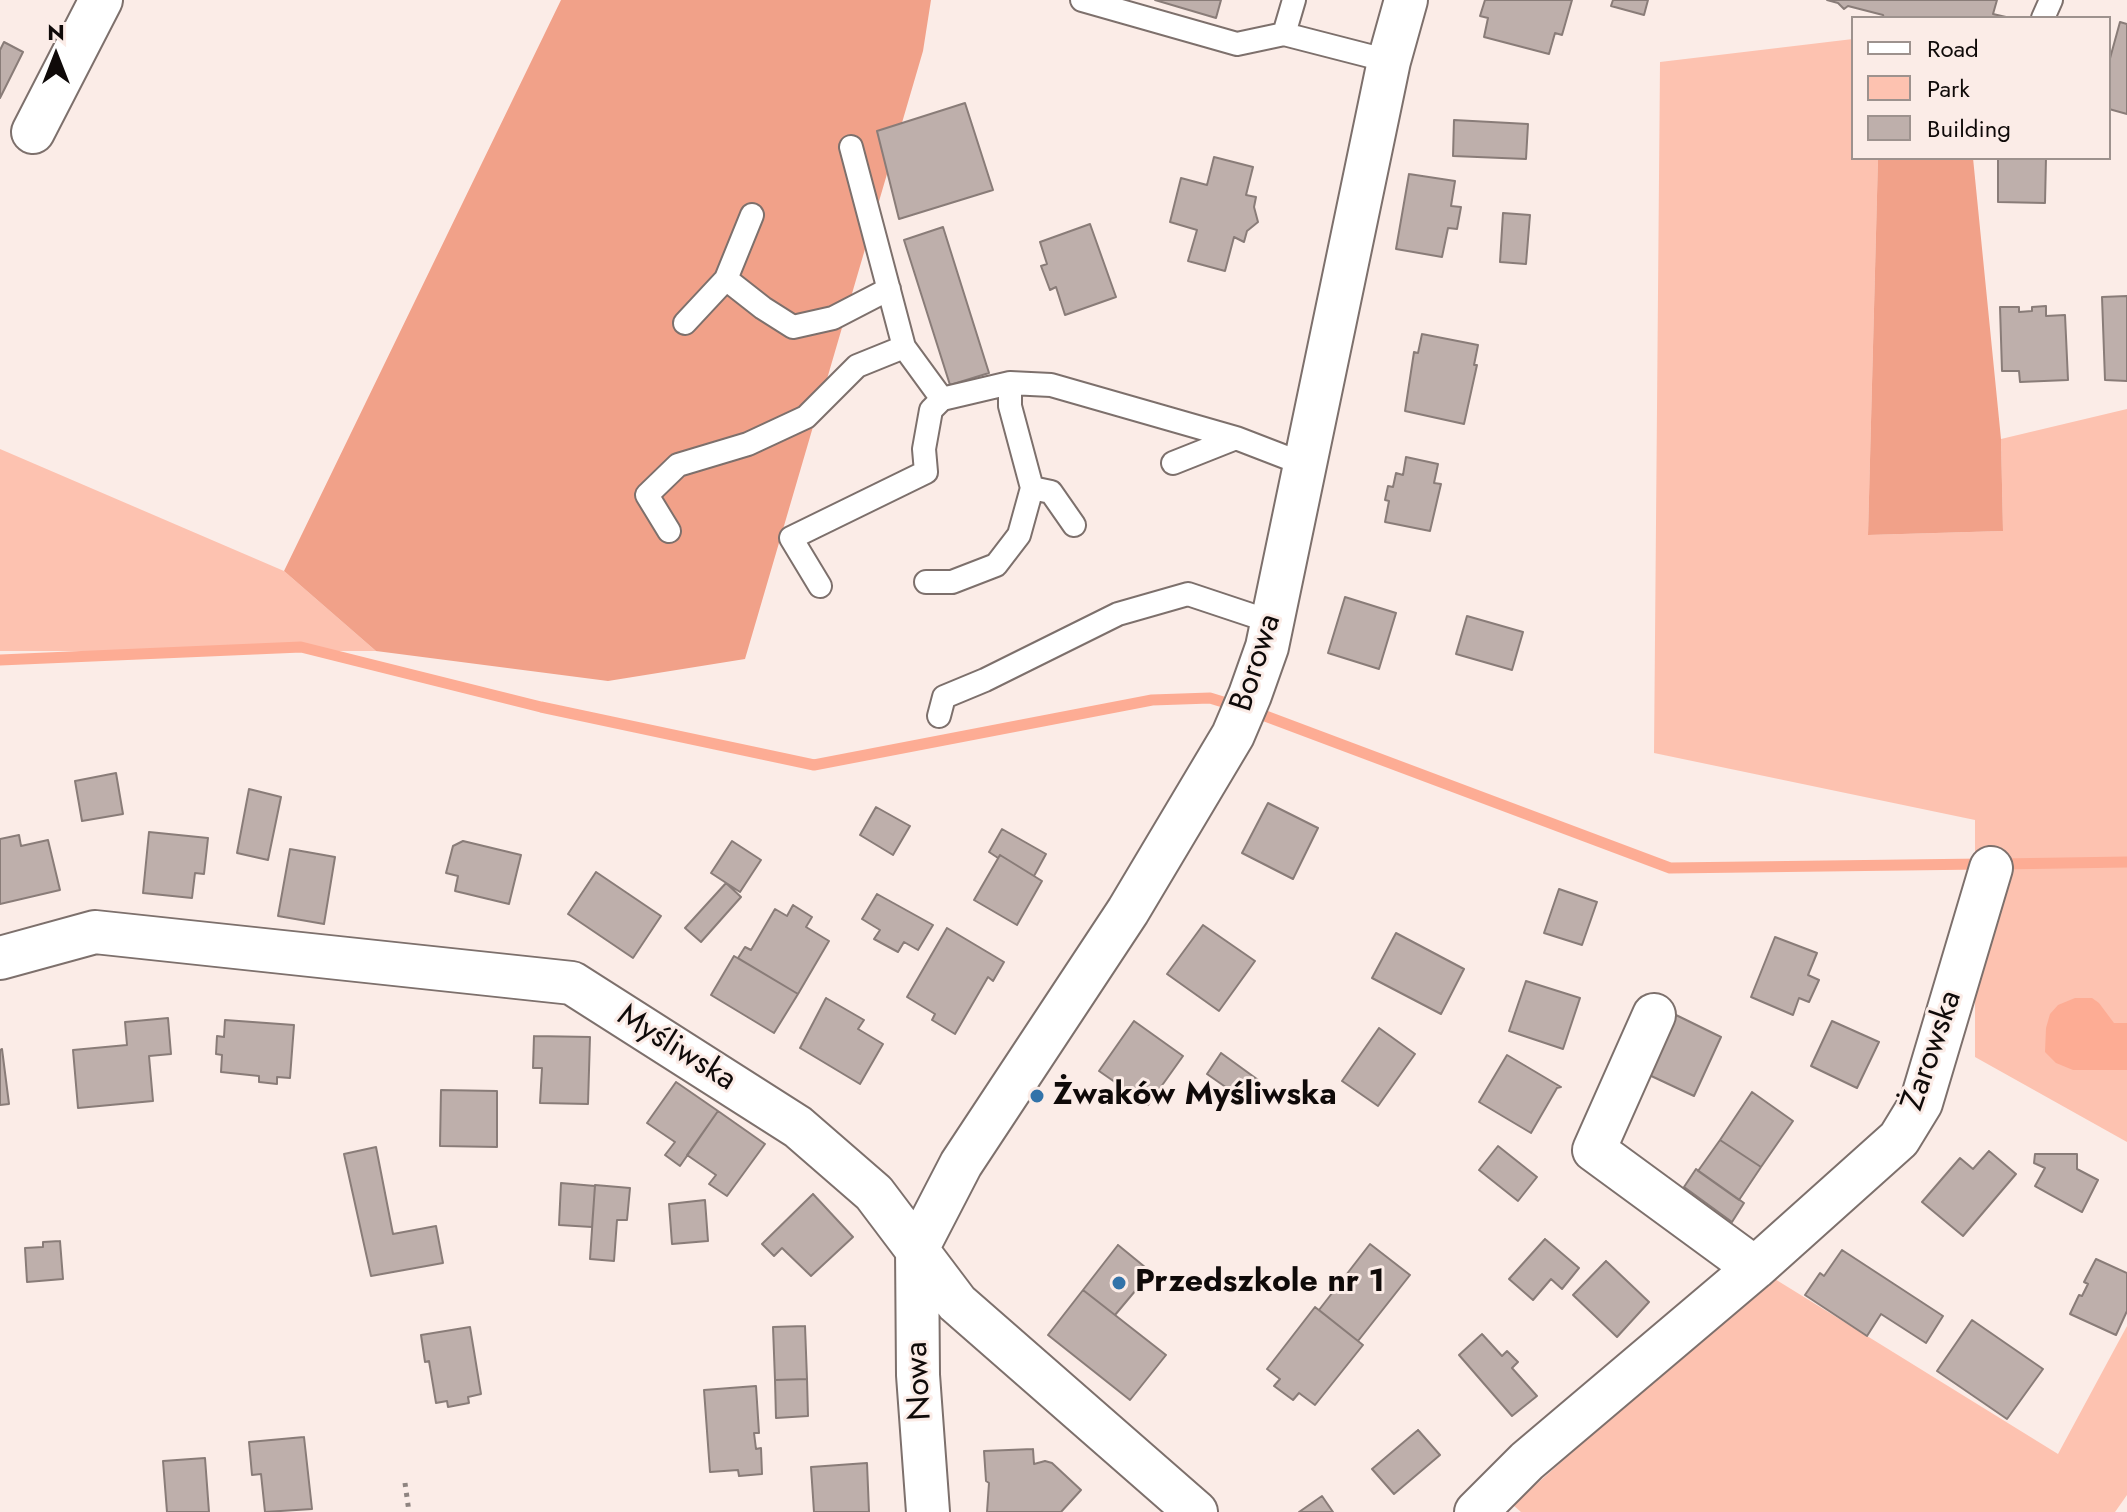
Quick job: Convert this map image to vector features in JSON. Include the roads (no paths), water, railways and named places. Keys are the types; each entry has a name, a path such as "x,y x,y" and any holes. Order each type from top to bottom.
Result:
{"street":[{"path":"33,132 101,0"},
{"name":"Borowa","path":"917,1249 961,1164 1128,911 1243,710 1267,647 1389,61 1406,0"},
{"name":"Żarowska","path":"1476,1512 1527,1461 1755,1268 1889,1149 1914,1116 1925,1090 1991,868"},
{"name":"Myśliwska","path":"0,958 95,932 572,983 798,1127 874,1193 957,1303 1196,1512"},
{"path":"1654,1015 1594,1150 1755,1268"},
{"name":"Nowa","path":"917,1249 918,1375 928,1512"}],"lane":[{"path":"1082,0 1237,44 1284,34 1389,61"},
{"path":"1284,34 1294,0"},
{"path":"851,147 904,347 942,399"},
{"path":"685,323 726,279 752,215"},
{"path":"726,279 793,327 833,318 889,289"},
{"path":"669,531 647,495 678,465 748,444 806,417 857,366 904,347"},
{"path":"820,586 791,538 926,472 924,449 931,410 942,399 1010,383 1051,385 1236,438 1306,465"},
{"path":"926,582 952,582 996,565 1019,535 1032,488 1010,406 1010,383"},
{"path":"1173,463 1236,438"},
{"path":"1032,488 1051,492 1074,525"},
{"path":"939,716 944,697 1118,614 1188,594 1272,622"}],"waterway":[{"path":"0,660 301,647 541,707 814,765 1152,700 1210,698 1236,706"},
{"path":"1252,711 1670,868 1982,864"},
{"path":"2000,864 2127,862"}],"place":[{"name":"Żwaków Myśliwska","path":"1037,1096"},
{"name":"Przedszkole nr 1","path":"1119,1283"}]}
